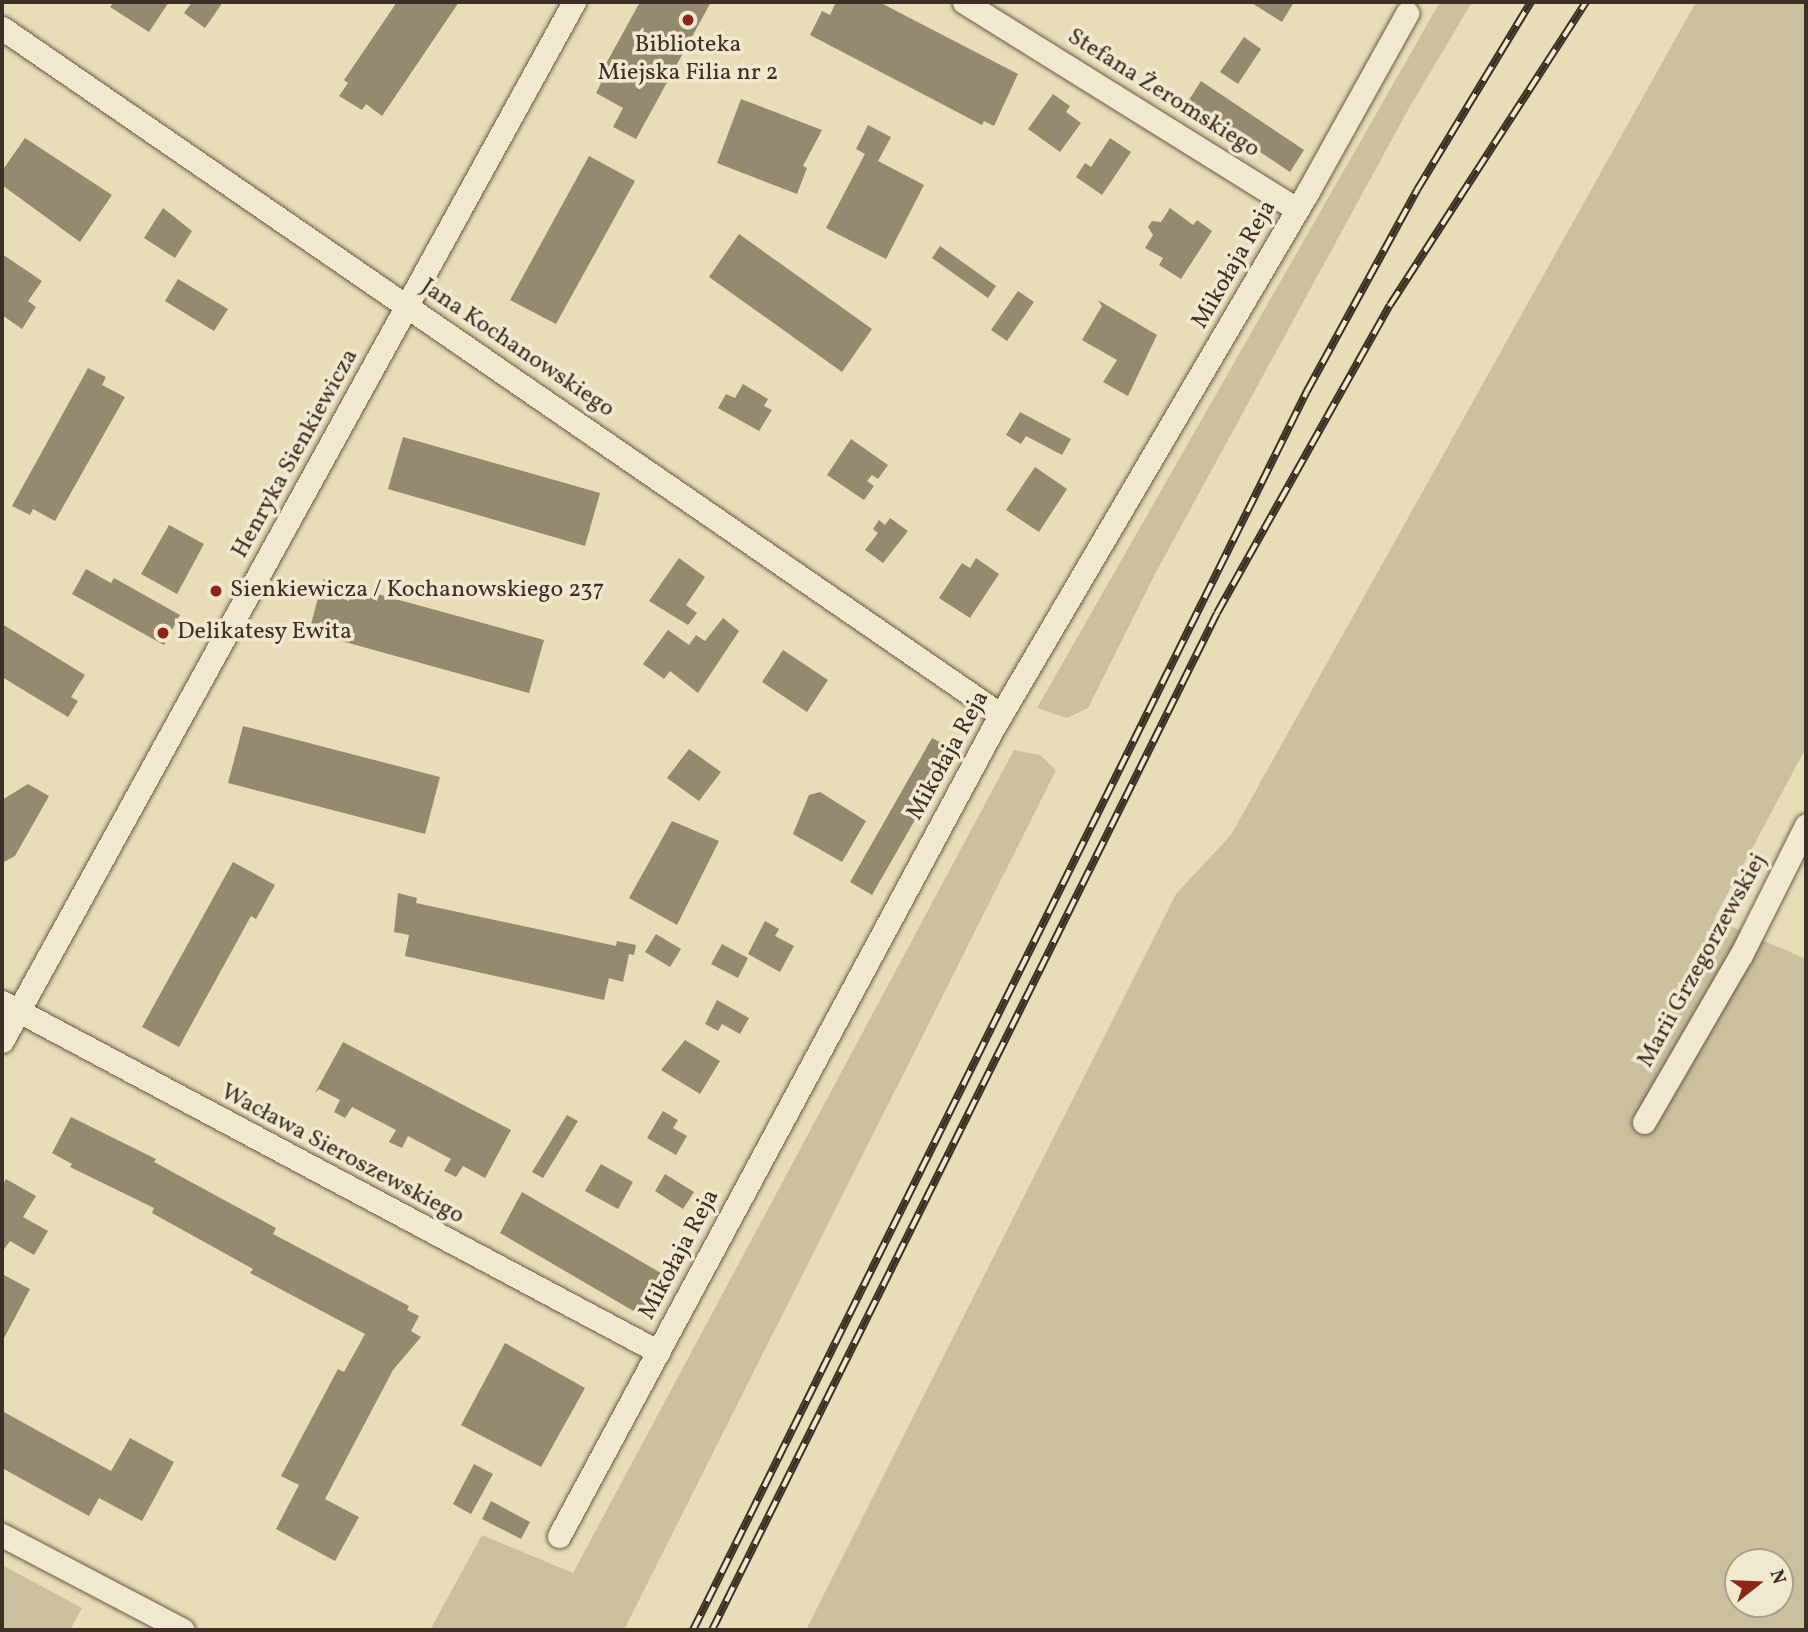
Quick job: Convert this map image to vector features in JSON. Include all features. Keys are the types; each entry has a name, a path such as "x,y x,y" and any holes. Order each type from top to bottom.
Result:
{"street":[{"name":"Henryka Sienkiewicza","path":"2,1041 10,1007 407,307 574,2"},
{"name":"Stefana Żeromskiego","path":"964,2 1297,209"},
{"name":"Mikołaja Reja","path":"559,1536 1001,715 1297,209 1407,13"},
{"name":"Jana Kochanowskiego","path":"2,28 1001,715"},
{"name":"Marii Grzegorzewskiej","path":"1644,1122 1734,966 1806,825"},
{"name":"Wacława Sieroszewskiego","path":"10,1007 659,1352"},
{"path":"2,1535 183,1630"}],"shaded area":[{"path":"1440,2 1472,2 1409,108 1155,574 1088,708 1067,718 1037,708"},
{"path":"1696,2 1806,2 1806,748 1714,919 1806,959 1806,1630 806,1630 1176,894 1231,835"},
{"path":"1014,750 1040,755 1056,770 624,1630 430,1630 482,1535 573,1573"},
{"path":"2,1565 82,1608 70,1630 2,1630"}],"building":[{"path":"114,2 169,2 149,32 110,7"},
{"path":"192,2 223,2 205,28 184,13"},
{"path":"397,2 459,2 382,116 366,104 362,110 339,96 348,83 344,80"},
{"path":"640,2 711,2 636,139 613,127 623,108 596,93 601,83 597,80"},
{"path":"836,2 879,2 1018,74 994,126 984,121 982,125 810,35 822,11 830,15"},
{"path":"1250,2 1294,2 1282,22"},
{"path":"1244,37 1261,49 1238,84 1220,72"},
{"path":"1201,81 1304,150 1290,172 1187,103"},
{"path":"1053,94 1070,106 1066,112 1081,123 1060,152 1028,129"},
{"path":"741,99 822,130 803,166 807,168 797,194 717,163"},
{"path":"868,125 891,137 878,161 924,185 886,259 826,228 865,154 856,149"},
{"path":"25,138 112,195 80,242 2,185 2,171"},
{"path":"1110,138 1131,152 1102,195 1076,177 1085,163 1091,167"},
{"path":"589,156 635,181 556,324 510,300"},
{"path":"163,208 192,231 175,258 144,238"},
{"path":"1170,208 1193,225 1197,220 1212,231 1181,279 1159,265 1163,258 1145,248 1153,235 1148,227 1152,221 1161,222"},
{"path":"739,234 872,329 842,372 709,277"},
{"path":"940,246 996,286 988,298 932,258"},
{"path":"2,254 42,281 28,301 36,307 22,329 2,315"},
{"path":"178,279 228,309 214,331 165,301"},
{"path":"1018,291 1034,302 1007,341 991,330"},
{"path":"1098,300 1157,335 1128,396 1103,382 1117,360 1082,340 1102,306"},
{"path":"88,368 106,377 102,385 125,397 55,521 33,509 30,515 12,506"},
{"path":"743,384 768,399 764,406 772,410 759,431 718,408 726,394 735,398"},
{"path":"1020,412 1071,439 1062,455 1026,436 1021,444 1006,435"},
{"path":"403,437 600,493 585,546 388,489"},
{"path":"851,439 888,465 878,479 872,475 867,481 874,486 864,500 827,475"},
{"path":"1035,467 1067,489 1039,532 1006,510"},
{"path":"890,518 908,531 883,563 865,550 878,533 873,529 879,520 885,525"},
{"path":"169,525 204,544 177,594 141,574"},
{"path":"679,558 705,577 686,605 697,613 688,625 649,601"},
{"path":"976,558 999,574 970,618 939,598 962,563 970,568"},
{"path":"86,569 111,583 114,578 180,615 164,645 72,594"},
{"path":"323,579 544,640 529,693 309,632"},
{"path":"723,618 739,631 698,693 670,671 664,679 643,664 668,630 689,645 696,635 705,641"},
{"path":"2,624 85,675 71,697 78,701 68,717 2,677"},
{"path":"783,650 828,680 807,712 762,682"},
{"path":"243,726 440,777 425,834 228,783"},
{"path":"932,738 955,750 872,895 850,882"},
{"path":"689,749 721,772 699,801 667,778"},
{"path":"28,784 49,796 15,856 2,863 2,800"},
{"path":"820,792 866,821 842,862 793,834 809,795"},
{"path":"672,821 719,841 677,925 629,898"},
{"path":"233,862 275,885 256,919 251,916 179,1047 142,1027"},
{"path":"398,893 417,898 416,903 616,946 617,941 636,945 634,955 629,954 623,982 609,978 604,1000 405,956 409,935 394,932"},
{"path":"765,921 779,929 775,936 794,946 780,972 748,954"},
{"path":"656,934 681,949 670,967 645,952"},
{"path":"722,944 748,958 738,978 711,964"},
{"path":"717,1000 749,1018 740,1034 722,1024 718,1031 705,1024"},
{"path":"685,1040 720,1061 700,1094 661,1070"},
{"path":"343,1042 511,1130 485,1178 463,1166 456,1177 444,1171 451,1159 408,1136 402,1148 389,1142 396,1130 352,1107 345,1118 334,1112 340,1100 319,1089 315,1093"},
{"path":"663,1111 678,1120 673,1128 687,1136 676,1155 647,1138"},
{"path":"567,1115 578,1121 543,1178 532,1172"},
{"path":"71,1117 156,1159 154,1162 276,1228 273,1234 409,1306 407,1310 419,1316 411,1331 421,1337 393,1370 325,1499 359,1517 335,1561 276,1529 299,1485 281,1476 338,1369 344,1372 365,1334 250,1273 253,1269 152,1213 154,1208 70,1167 72,1164 52,1153"},
{"path":"601,1164 633,1182 618,1209 585,1191"},
{"path":"665,1174 694,1192 683,1209 655,1191"},
{"path":"6,1179 36,1196 23,1217 48,1231 34,1255 10,1241 2,1252 2,1186"},
{"path":"522,1192 666,1276 642,1316 500,1233"},
{"path":"2,1274 30,1289 2,1342"},
{"path":"505,1343 585,1388 541,1467 461,1425"},
{"path":"2,1411 111,1471 130,1438 174,1462 142,1521 99,1498 89,1516 2,1468"},
{"path":"474,1464 493,1474 471,1514 453,1504"},
{"path":"491,1501 530,1522 521,1539 482,1519"}],"railway":[{"path":"693,1630 1307,391 1417,190 1531,2"},
{"path":"712,1630 1217,613 1390,305 1586,2"}],"place":[{"name":"Biblioteka Miejska Filia nr 2","path":"688,20"},
{"name":"Sienkiewicza / Kochanowskiego 237","path":"216,591"},
{"name":"Delikatesy Ewita","path":"163,633"}]}
